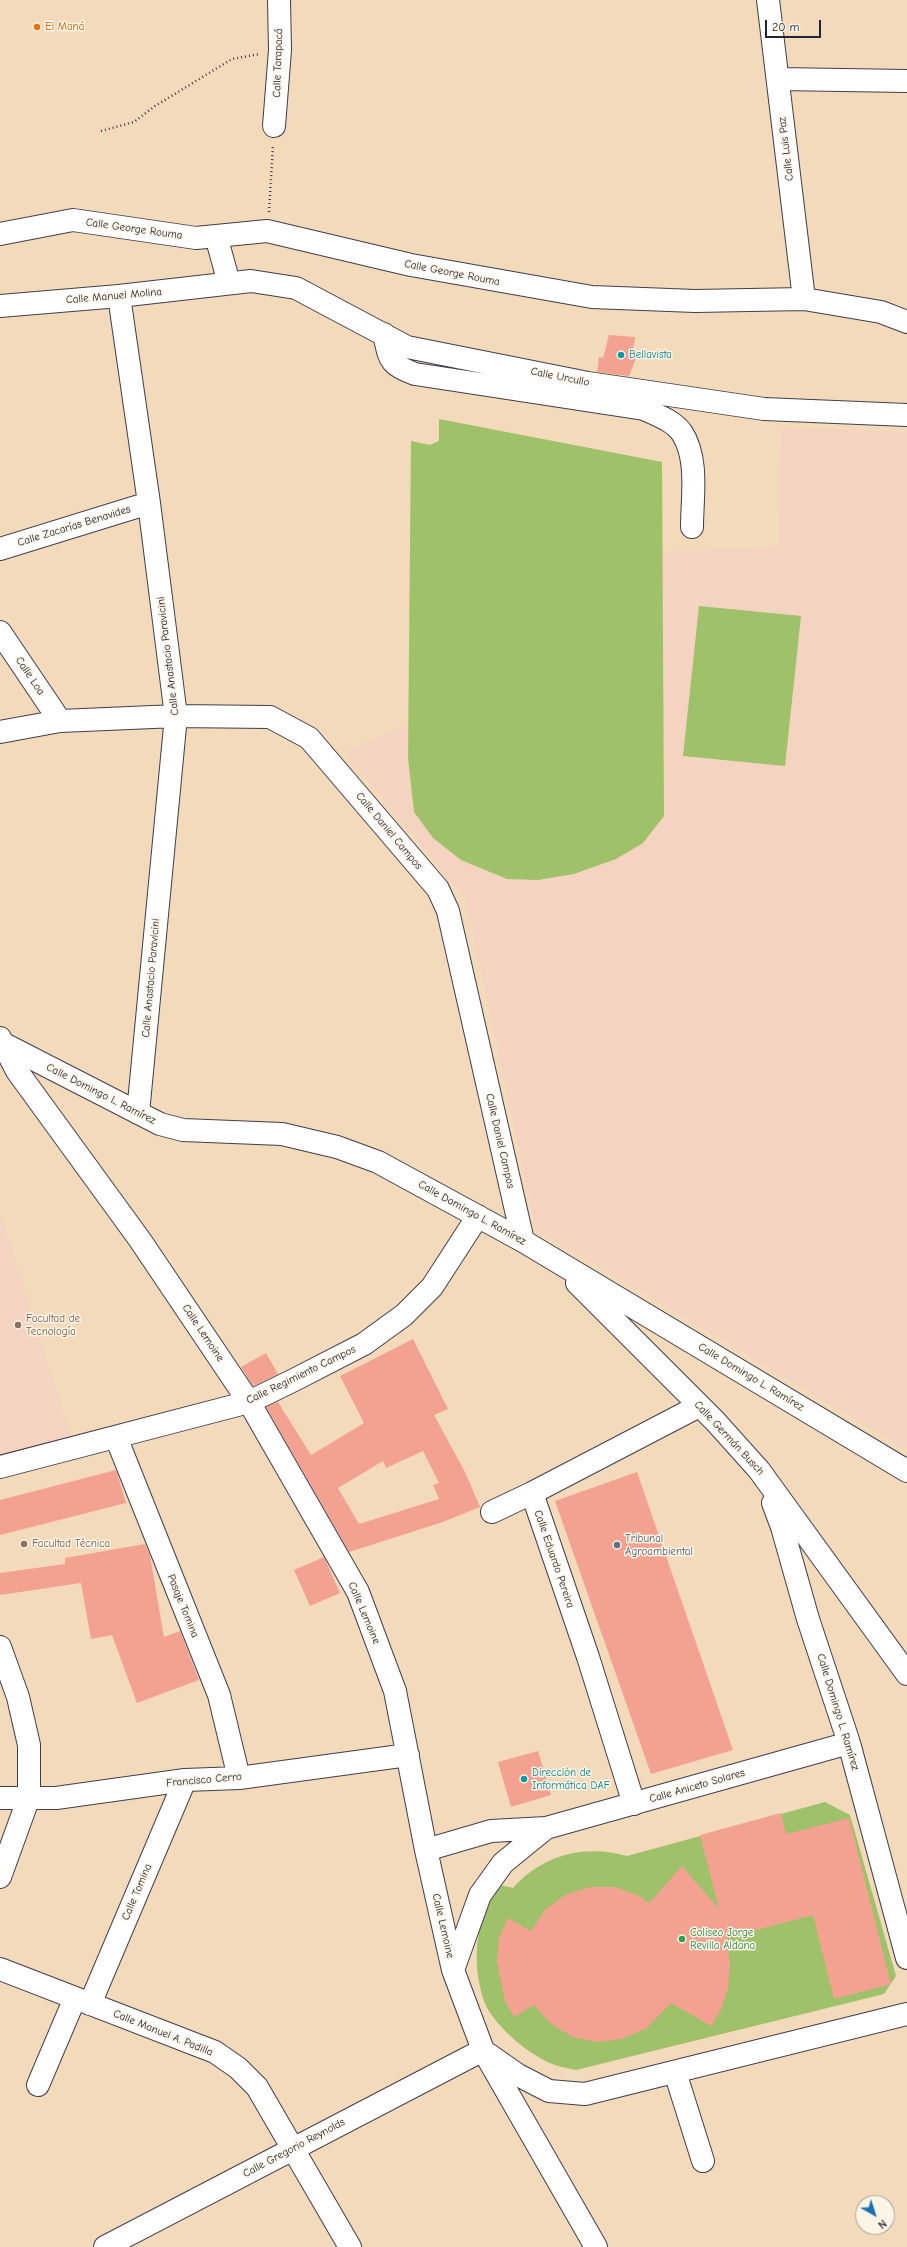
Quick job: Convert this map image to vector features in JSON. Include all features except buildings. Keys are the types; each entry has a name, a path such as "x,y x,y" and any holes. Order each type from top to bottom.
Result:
{"street":[{"name":"Calle Tarapacá","path":"274,126 280,50 279,0"},
{"name":"Calle Luis Paz","path":"768,0 804,299"},
{"path":"778,79 907,81"},
{"name":"Calle George Rouma","path":"0,234 73,220 196,238 267,231 411,265 592,297 695,301 804,299 881,312 907,322"},
{"path":"216,236 229,283"},
{"name":"Calle Urcullo","path":"229,283 251,281 296,288 407,347 588,383 764,409 907,416"},
{"name":"Calle Manuel Molina","path":"0,306 119,296 229,283"},
{"name":"Calle Anastacio Paravicini","path":"119,296 149,503 176,716 138,1112"},
{"path":"384,334 388,353 395,366 414,374 644,409 665,418 682,433 692,458 692,527"},
{"name":"Calle Zacarías Benavides","path":"0,549 149,503"},
{"name":"Calle Loa","path":"0,632 60,721"},
{"name":"Calle Daniel Campos","path":"0,732 60,721 176,716 270,717 309,738 438,889 448,911 523,1241"},
{"name":"Calle Domingo L. Ramírez","path":"2,1041 160,1124 183,1130 282,1134 337,1147 378,1162 523,1241 907,1471"},
{"name":"Calle Lemoine","path":"2,1041 17,1071 140,1240 249,1402 358,1592 395,1691 426,1850 454,1970 483,2050 596,2247"},
{"name":"Calle Regimiento Campos","path":"0,1467 249,1402 364,1344 404,1315 432,1286 478,1216"},
{"name":"Calle Germán Busch","path":"555,1260 760,1470 907,1674"},
{"path":"492,1512 532,1493 699,1406"},
{"name":"Pasaje Tomina","path":"116,1437 219,1695 239,1778"},
{"name":"Calle Domingo L. Ramírez","path":"760,1470 782,1527 808,1619 849,1743 907,1958"},
{"name":"Calle Eduardo Pereira","path":"532,1493 588,1658 634,1804"},
{"path":"0,1647 18,1697 29,1745 29,1797 0,1877"},
{"name":"Calle Aniceto Solares","path":"426,1850 492,1830 546,1828 849,1743"},
{"name":"Francisco Cerro","path":"0,1798 56,1798 185,1780 239,1778 408,1755"},
{"name":"Calle Tomina","path":"38,2085 82,2001 185,1780"},
{"name":"Calle Aniceto Solares","path":"454,1970 480,1895 503,1863 546,1828"},
{"name":"Calle Manuel A. Padilla","path":"0,1968 215,2052 238,2068 257,2087 350,2247"},
{"path":"483,2050 518,2075 549,2091 586,2094 907,2014"},
{"name":"Calle Gregorio Reynolds","path":"105,2247 483,2050"},
{"path":"675,2072 703,2161"}],"path":[{"path":"101,131 134,122 161,102 232,59 280,50"},
{"path":"267,231 274,126"}],"shaded area":[{"path":"781,428 907,432 907,1450 536,1229 466,899 344,752 408,725 408,758 414,812 461,860 507,879 538,880 574,874 616,859 664,815 663,552 779,548"},
{"name":"Facultad de Tecnología","path":"0,1213 71,1437 0,1458"}],"green space":[{"path":"439,419 662,462 664,816 643,843 616,859 574,874 538,880 507,879 461,860 433,838 414,812 408,758 411,441 430,445 439,441"},
{"path":"699,606 801,616 785,766 683,756"},
{"name":"Coliseo Jorge Revilla Aldana","path":"825,1802 850,1815 896,1976 884,1994 576,2070 553,2064 531,2052 503,2029 488,2010 480,1986 477,1956 478,1941 485,1912 500,1885 513,1888 537,1867 565,1855 596,1851 627,1856"}],"place":[{"name":"El Maná","path":"37,27"},
{"name":"Bellavista","path":"621,355"},
{"name":"Facultad de Tecnología","path":"18,1325"},
{"name":"Facultad Técnica","path":"24,1544"},
{"name":"Tribunal Agroambiental","path":"617,1545"},
{"name":"Dirección de Informática DAF","path":"524,1779"},
{"name":"Coliseo Jorge Revilla Aldana","path":"682,1939"}]}
